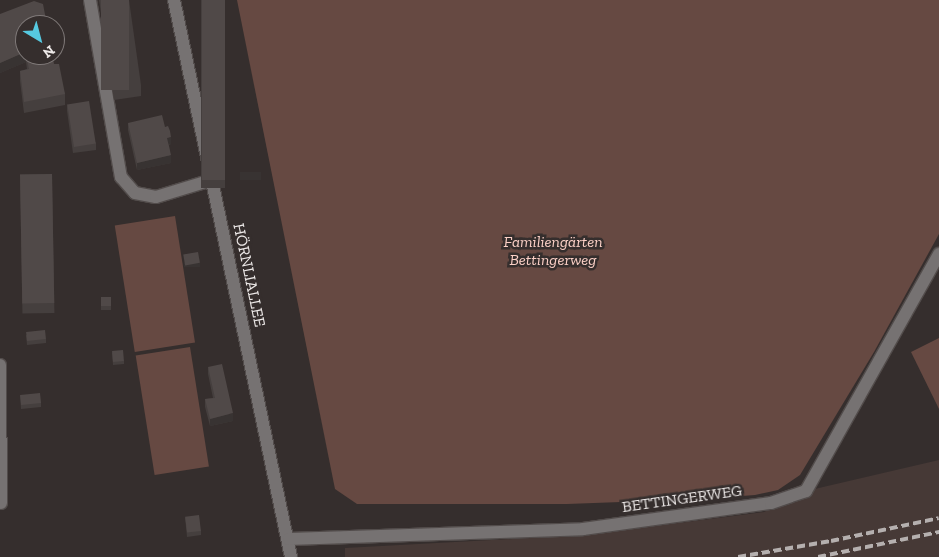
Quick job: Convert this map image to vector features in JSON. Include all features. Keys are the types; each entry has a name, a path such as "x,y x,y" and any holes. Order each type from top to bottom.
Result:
{"street":[{"path":"90,0 121,177 135,193 156,197 212,180"},
{"name":"HÖRNLIALLEE","path":"174,0 289,539 291,557"},
{"name":"BETTINGERWEG","path":"289,539 583,529 771,504 806,490 939,254"},
{"path":"0,365 1,503"}],"shaded area":[{"path":"939,460 939,557 345,557 345,548 585,535 764,512 806,491"}],"green space":[{"name":"Familiengärten Bettingerweg","path":"237,0 939,0 939,234 874,352 800,475 778,490 755,495 702,499 567,504 357,504 335,489"},
{"path":"175,216 195,342 135,352 115,226"},
{"path":"939,338 939,409 911,352"},
{"path":"190,347 209,467 155,475 136,356"}],"building":[{"path":"101,0 129,0 129,90 101,90"},
{"path":"202,0 225,0 225,180 202,180"},
{"path":"34,1 43,4 45,15 15,15 15,56 0,63 0,14"},
{"path":"28,65 59,65 65,94 24,102 20,71 29,69"},
{"path":"89,101 96,143 74,147 67,104"},
{"path":"162,115 165,127 168,126 170,131 171,137 167,138 171,155 137,163 128,123"},
{"path":"52,174 54,303 22,304 20,175"},
{"path":"198,252 200,263 185,265 183,255"},
{"path":"101,297 111,297 111,306 101,306"},
{"path":"45,330 46,339 27,341 26,332"},
{"path":"123,350 124,361 113,362 112,351"},
{"path":"222,364 233,413 210,419 205,399 215,398 208,367"},
{"path":"40,393 41,403 21,405 20,395"},
{"path":"199,515 201,531 187,533 185,517"}],"railway":[{"path":"738,557 831,541 939,518"},
{"path":"818,557 939,532"}]}
